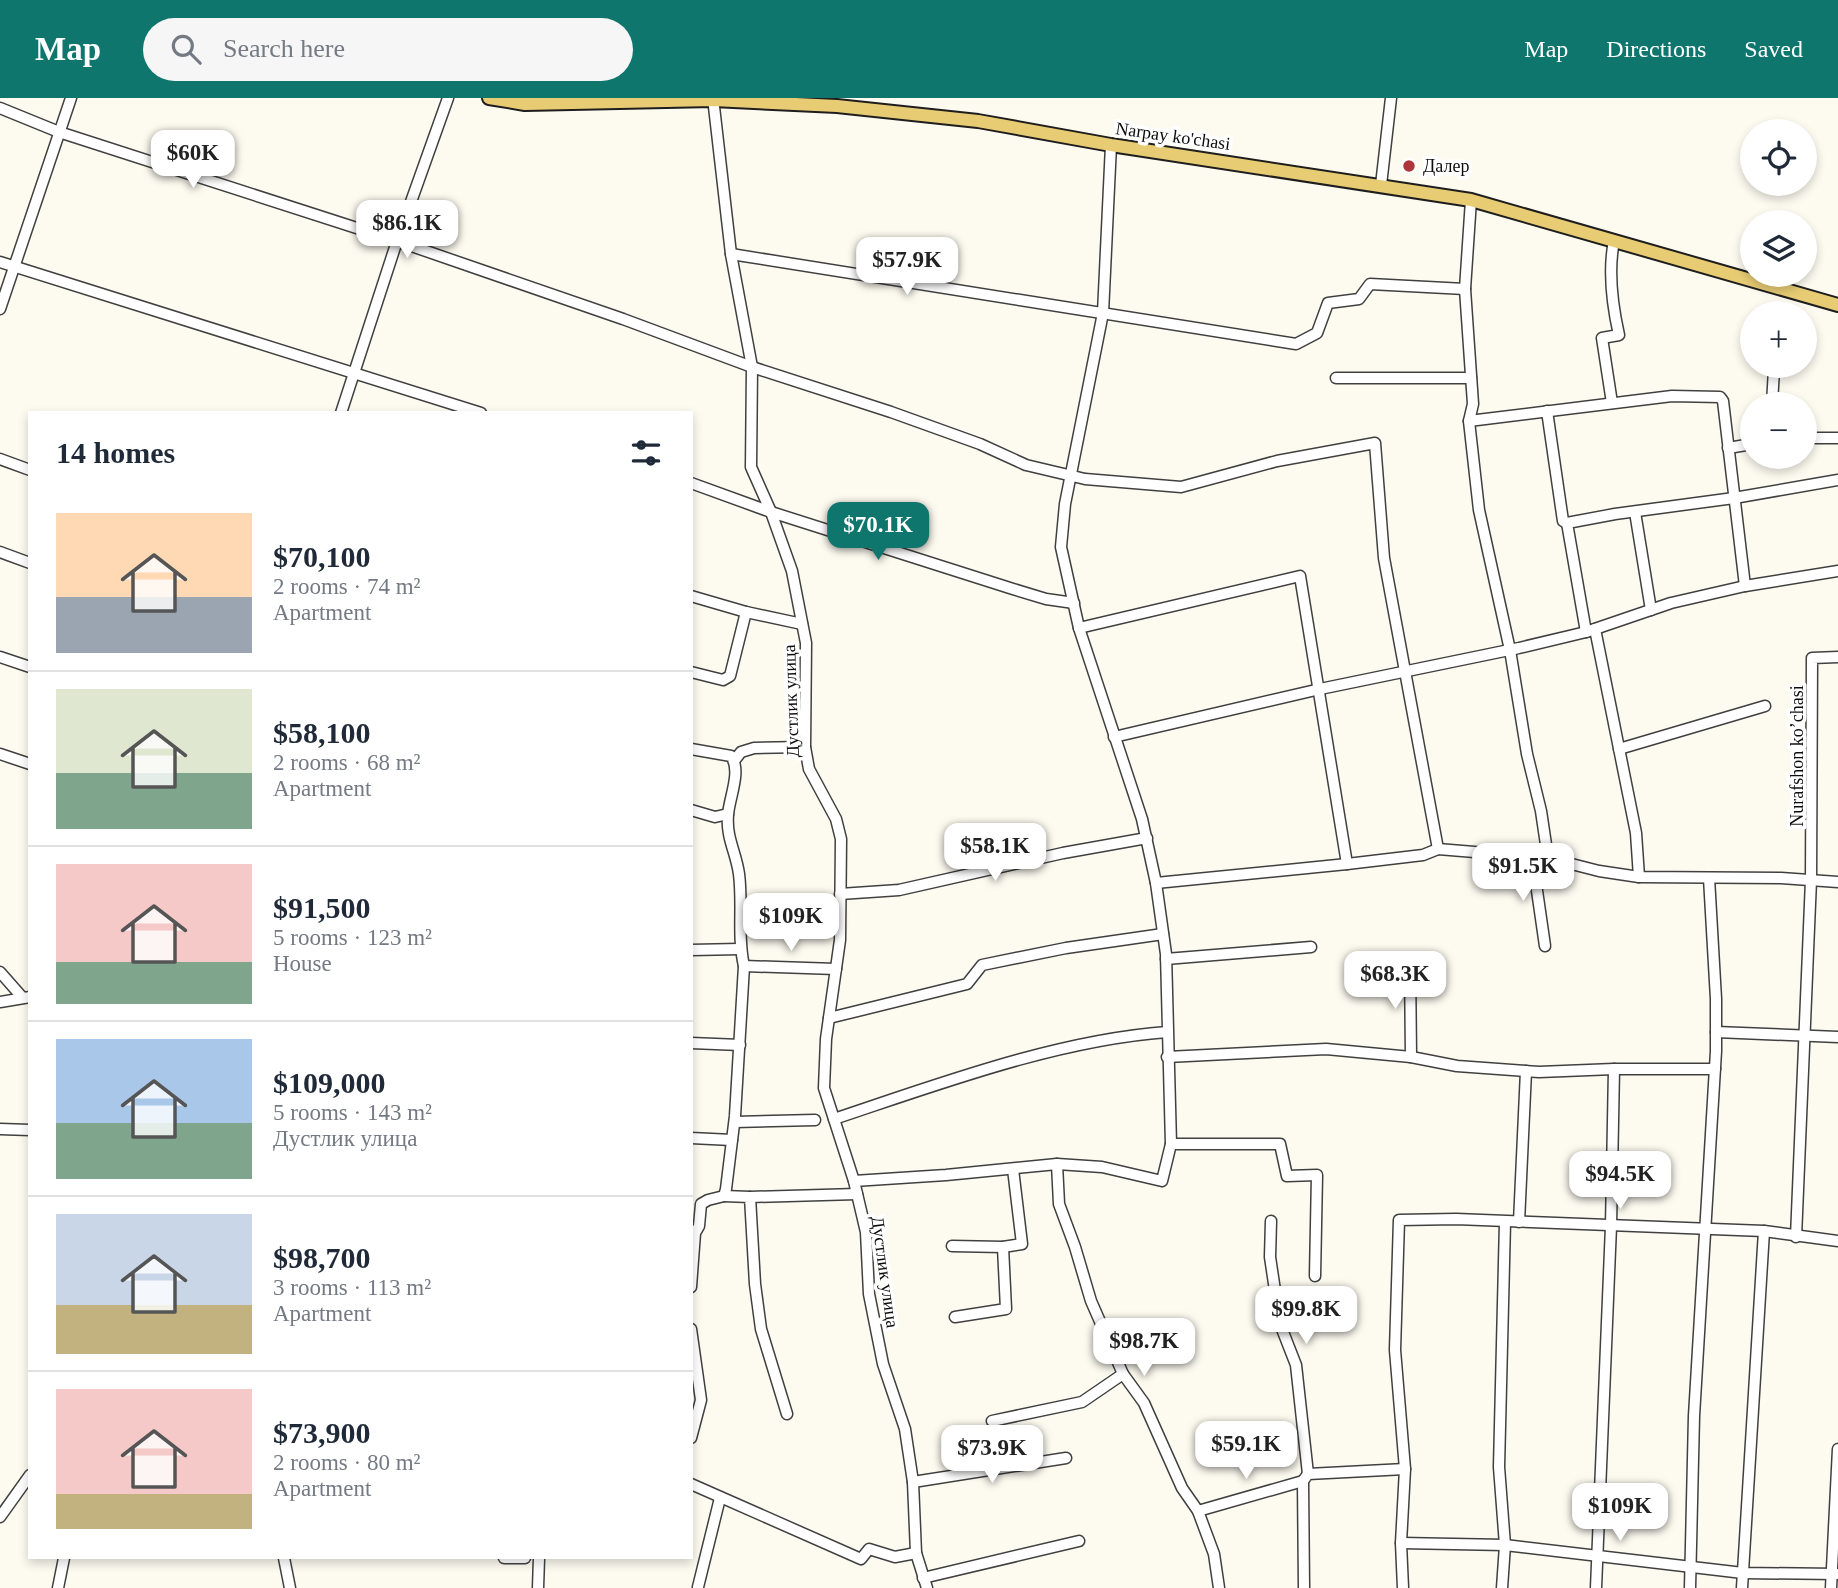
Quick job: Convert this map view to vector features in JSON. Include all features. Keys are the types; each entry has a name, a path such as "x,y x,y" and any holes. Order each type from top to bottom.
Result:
{"main road":[{"name":"Narpay ko'chasi","path":"489,98 525,104 713,99 837,106 978,121 1111,145 1471,200 1838,305"}],"street":[{"path":"0,309 71,98"},
{"path":"342,411 397,241 448,98"},
{"path":"1381,185 1391,98"},
{"name":"Дустлик улица","path":"713,99 731,254 752,367 751,467 771,512 792,571 806,643 805,747 809,769 836,819 841,839 840,940 826,1039 824,1088 854,1181 866,1232 869,1294 883,1364 905,1429 913,1482 916,1553 925,1583"},
{"path":"0,108 60,132 397,241 623,319 752,367 954,435 1026,466 1072,476 1181,487 1277,461 1375,443 1384,558 1438,849"},
{"path":"854,1181 1057,1164 1101,1167 1162,1181 1171,1144 1166,959 1156,883 1147,838 1079,628 1061,547 1065,504 1103,313 1111,145"},
{"path":"1471,200 1465,289 1473,404 1469,421 1479,510 1510,650 1548,858"},
{"path":"1612,403 1602,338 1619,335 1613,304 1611,259 1614,241"},
{"path":"731,254 1296,344 1317,334 1328,303 1359,299 1370,284 1465,289"},
{"path":"0,262 475,411"},
{"path":"1336,377 1471,378"},
{"path":"1469,421 1672,396 1720,397 1723,401 1745,586"},
{"path":"1546,411 1563,521 1567,523 1636,833 1639,877"},
{"path":"1817,438 1838,438"},
{"path":"1728,448 1740,446"},
{"path":"0,459 28,469"},
{"path":"1567,523 1838,480"},
{"path":"693,484 771,512 1013,589 1046,599 1074,603"},
{"path":"1635,512 1651,610"},
{"path":"0,552 28,562"},
{"path":"1115,737 1320,689 1591,631 1651,610 1745,586 1838,571"},
{"path":"1079,628 1300,576 1348,864"},
{"path":"693,597 802,624"},
{"path":"693,672 723,680 730,676 746,612"},
{"path":"0,657 28,666"},
{"name":"Nurafshon ko’chasi","path":"1811,880 1812,658 1838,657"},
{"path":"1619,749 1765,706"},
{"path":"734,761 741,752 754,748 805,747"},
{"path":"693,749 731,756 735,770 728,814 728,838 738,871 742,901 740,949 744,966 734,1122 724,1196"},
{"path":"0,754 28,763"},
{"path":"693,811 715,817 728,814"},
{"path":"840,894 899,890 1021,861 1147,838"},
{"path":"1156,883 1423,855 1438,849 1548,858 1599,871 1639,877 1838,882"},
{"path":"1532,856 1545,946"},
{"path":"1690,1588 1693,1416 1716,1032 1709,878"},
{"path":"1796,1237 1811,880"},
{"path":"829,1018 967,984 982,965 1066,948 1163,934"},
{"path":"1166,959 1311,947"},
{"path":"693,950 740,949"},
{"path":"1410,964 1411,1057"},
{"path":"744,966 836,969"},
{"path":"0,972 26,997"},
{"path":"0,1002 26,997"},
{"path":"834,1119 950,1081 1084,1044 1136,1034 1167,1032"},
{"path":"1716,1032 1838,1037"},
{"path":"693,1043 740,1045"},
{"path":"1167,1057 1326,1049 1411,1057 1457,1066 1526,1071 1715,1069"},
{"path":"1596,1588 1611,1226 1614,1069"},
{"path":"1520,1222 1526,1071"},
{"path":"734,1122 815,1120"},
{"path":"0,1129 28,1130"},
{"path":"693,1138 732,1140"},
{"path":"1171,1144 1280,1144 1287,1176 1317,1175 1315,1276"},
{"path":"1057,1164 1059,1204 1091,1301 1123,1374 1144,1403 1182,1488 1198,1511 1214,1554 1219,1588"},
{"path":"951,1246 1003,1247 1022,1244 1013,1169"},
{"path":"693,1233 699,1226 701,1204 724,1196 857,1194"},
{"path":"750,1197 755,1284 761,1329 788,1414"},
{"path":"1403,1588 1401,1543 1405,1469 1395,1350 1399,1220 1457,1219 1764,1231 1838,1241"},
{"path":"1271,1221 1270,1257 1280,1324 1296,1365 1305,1477 1304,1588"},
{"path":"1503,1588 1505,1545 1499,1467 1505,1222"},
{"path":"1742,1588 1764,1231"},
{"path":"955,1317 1006,1309 1003,1247"},
{"path":"693,1343 701,1399 693,1430"},
{"path":"992,1421 1082,1402 1123,1374"},
{"path":"1831,1588 1835,1574 1838,1449"},
{"path":"913,1482 1066,1458"},
{"path":"1198,1511 1305,1477 1405,1469"},
{"path":"0,1517 28,1478"},
{"path":"693,1486 861,1559 869,1549 895,1557 916,1553"},
{"path":"698,1587 720,1499"},
{"path":"925,1583 1079,1541"},
{"path":"1401,1543 1505,1545 1743,1573 1835,1574"},
{"path":"58,1588 64,1559"},
{"path":"284,1559 290,1588"},
{"path":"538,1588 539,1559"}],"place":[{"name":"Далер","path":"1409,166"}]}
